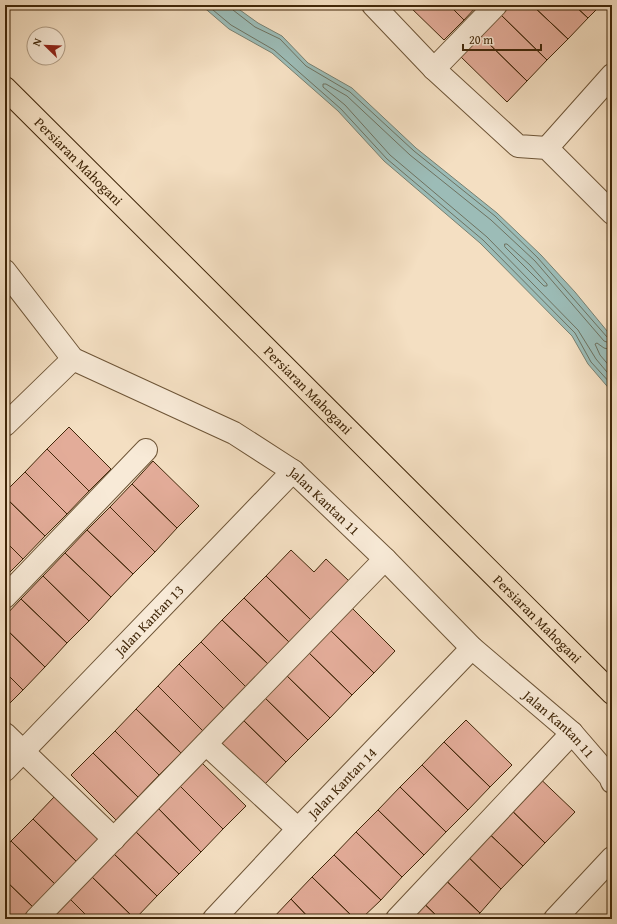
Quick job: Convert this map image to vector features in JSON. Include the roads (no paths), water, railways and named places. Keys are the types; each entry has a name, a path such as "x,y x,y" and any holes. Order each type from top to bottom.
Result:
{"main road":[{"name":"Persiaran Mahogani","path":"5,88 612,693"}],"street":[{"path":"373,5 434,69 518,146 547,148 612,213"},
{"path":"434,69 496,5"},
{"path":"547,148 612,75"},
{"name":"Jalan Kantan 11","path":"5,271 73,359 234,433 294,470 385,559 472,648 572,733 610,777 612,782"},
{"path":"5,425 73,359"},
{"path":"5,597 146,450"},
{"name":"Jalan Kantan 13","path":"5,770 294,470"},
{"path":"36,919 385,559"},
{"name":"Jalan Kantan 14","path":"214,919 298,829 472,648"},
{"path":"397,919 572,733"},
{"path":"5,734 114,838"},
{"path":"206,744 298,829"},
{"path":"555,919 612,858"}],"water":[{"path":"201,5 233,5 258,23 282,36 308,63 352,88 416,148 497,213 541,255 575,292 612,337 612,392 588,364 572,336 480,243 384,161 338,111 272,53 229,29"}]}
